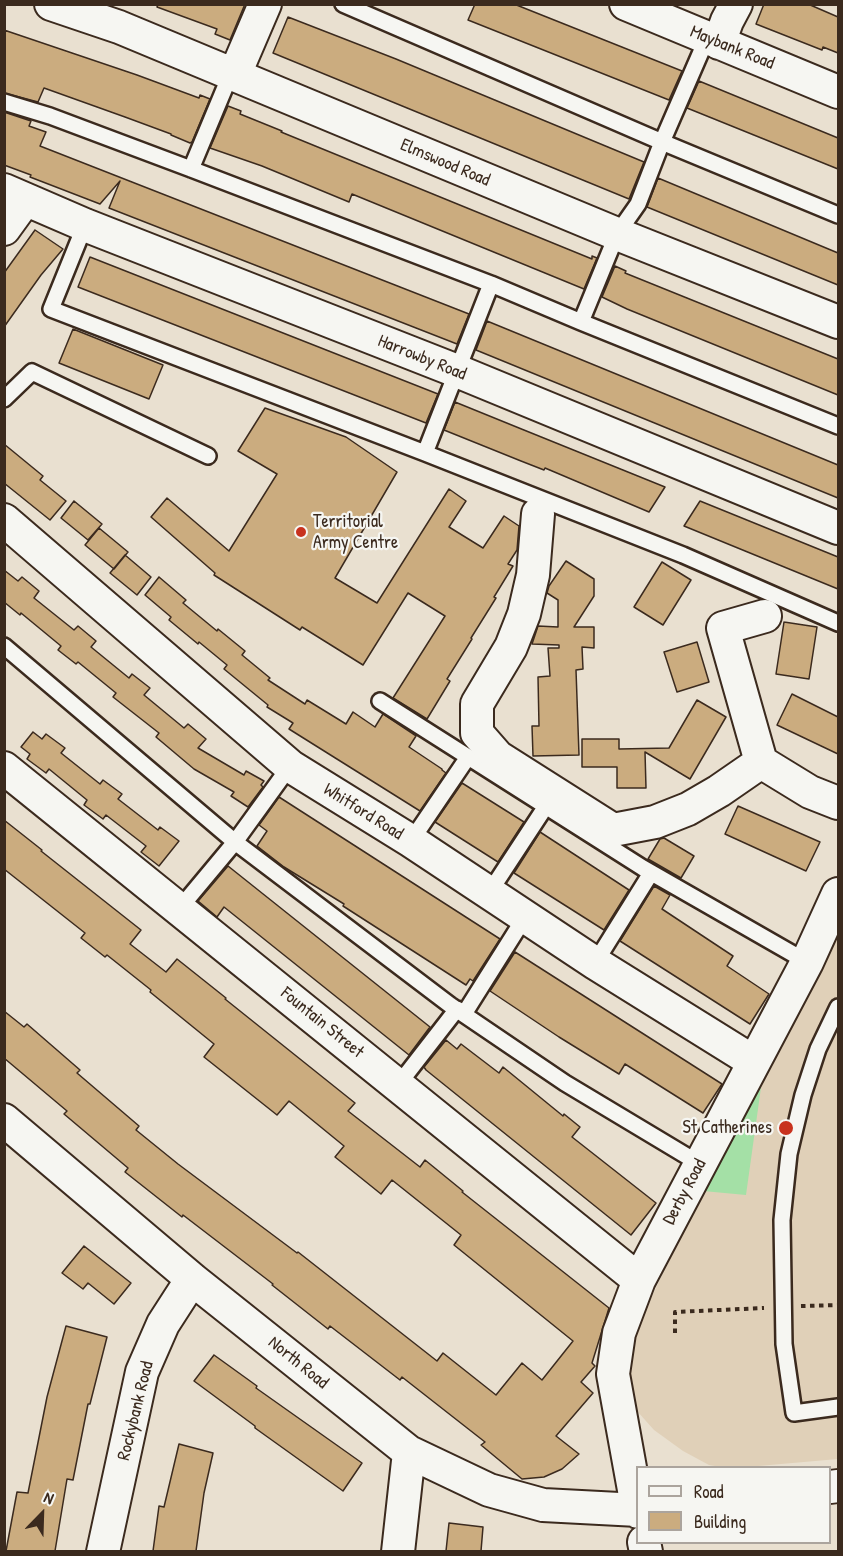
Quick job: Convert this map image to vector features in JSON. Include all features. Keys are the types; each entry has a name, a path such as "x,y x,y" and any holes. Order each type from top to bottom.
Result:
{"street":[{"name":"Elmswood Road","path":"51,4 119,27 617,234 838,322"},
{"path":"233,74 265,4"},
{"path":"713,40 736,4"},
{"name":"Maybank Road","path":"641,7 838,92"},
{"path":"4,229 15,195"},
{"name":"Harrowby Road","path":"15,195 85,225 457,371 838,528"},
{"path":"538,514 533,574 524,614 511,648 477,704 477,733 498,757 613,830 655,822 688,809 761,762"},
{"name":"Whitford Road","path":"7,526 290,766 411,841 595,963 754,1062"},
{"path":"765,616 723,628 761,762 810,792 838,803"},
{"name":"Fountain Street","path":"4,768 639,1280"},
{"name":"Derby Road","path":"636,1505 613,1374 619,1334 639,1280 807,962 838,894"},
{"name":"North Road","path":"4,1120 192,1279 409,1452 489,1490 543,1505 636,1511"},
{"name":"Rockybank Road","path":"103,1551 142,1372 163,1324 192,1279"},
{"path":"398,1551 409,1452"}],"lane":[{"path":"343,4 662,142 838,215"},
{"path":"581,322 617,234 638,204 662,142 713,40"},
{"path":"191,169 233,74"},
{"path":"4,102 51,116 491,284 838,426"},
{"path":"85,225 51,309 682,555 838,623"},
{"path":"425,453 491,284"},
{"path":"4,399 32,372 208,456"},
{"path":"4,646 235,842 461,1011 566,1083 700,1164"},
{"path":"380,701 651,873 807,962"},
{"path":"411,841 468,757"},
{"path":"180,908 235,842 290,766"},
{"path":"489,893 546,806"},
{"path":"595,963 651,873"},
{"path":"398,1085 461,1011 525,917"},
{"path":"838,1007 818,1049 803,1095 789,1154 782,1220 784,1344 794,1413 838,1407"}],"path":[{"path":"675,1333 675,1312 838,1305"}],"shaded area":[{"name":"St Catherines","path":"838,909 838,1459 758,1466 715,1466 683,1451 654,1430 637,1411 630,1385 631,1360 638,1327"}],"green space":[{"path":"764,1066 746,1195 703,1191"}],"building":[{"path":"158,4 245,4 230,40 215,34 217,29 157,7"},
{"path":"475,4 514,4 682,71 669,100 468,20"},
{"path":"764,4 808,4 838,17 838,53 823,47 822,50 756,24"},
{"path":"288,17 396,59 644,162 629,199 273,53"},
{"path":"4,30 199,98 200,95 210,99 192,142 44,88 38,102 4,93"},
{"path":"699,81 838,138 838,169 687,108"},
{"path":"228,106 241,111 240,114 281,132 592,259 592,256 597,258 584,289 352,194 349,202 262,166 210,148"},
{"path":"4,112 31,121 29,126 46,132 40,146 469,314 457,344 109,208 120,181 100,204 4,165"},
{"path":"658,178 838,253 838,285 647,207"},
{"path":"35,230 63,249 41,275 4,327 4,273"},
{"path":"90,257 438,394 426,423 78,287"},
{"path":"615,266 626,271 625,273 838,359 838,395 602,297"},
{"path":"487,321 838,465 838,498 476,350"},
{"path":"73,329 163,365 149,399 59,363"},
{"path":"455,402 665,487 649,512 545,468 544,470 444,430"},
{"path":"265,408 346,437 397,472 335,578 377,603 449,489 466,501 449,527 483,548 504,516 519,526 517,550 508,564 513,566 447,679 450,681 427,719 393,698 445,616 408,593 363,665 302,627 300,630 214,575 215,573 151,517 167,498 229,551 277,474 238,451"},
{"path":"4,444 43,476 40,480 66,501 50,520 4,483"},
{"path":"74,501 102,524 88,540 61,518"},
{"path":"700,501 838,557 838,589 684,526"},
{"path":"99,528 128,552 114,569 85,545"},
{"path":"125,555 151,577 137,595 110,573"},
{"path":"566,561 594,579 594,596 574,627 594,627 594,648 582,647 583,669 576,670 579,755 533,756 532,726 539,726 538,677 550,676 548,648 559,648 559,645 532,644 538,626 558,627 558,600 547,593 549,586"},
{"path":"662,562 691,580 663,625 634,607"},
{"path":"4,570 18,581 22,577 39,591 34,598 74,630 78,626 96,641 91,647 129,678 132,674 150,688 144,695 184,728 188,724 206,739 198,748 244,775 246,771 264,781 261,785 263,787 248,807 231,796 234,792 194,769 156,737 159,733 113,697 116,693 78,662 76,664 58,650 61,646 4,602"},
{"path":"159,577 186,600 183,603 245,651 242,655 270,678 268,680 305,704 307,700 346,724 353,712 375,727 383,714 416,736 409,747 446,773 420,811 289,729 293,723 267,707 268,705 224,669 227,665 169,620 171,617 145,595"},
{"path":"784,622 817,627 809,679 776,674"},
{"path":"697,642 709,682 677,692 664,652"},
{"path":"792,694 838,717 838,754 777,725"},
{"path":"697,700 726,717 690,779 645,752 646,788 617,788 617,767 582,767 582,739 619,739 619,749 669,748"},
{"path":"33,732 42,739 46,734 65,748 61,753 100,784 103,780 122,794 118,799 158,830 160,827 179,841 159,866 141,852 146,846 106,815 103,819 84,805 87,800 49,769 46,773 27,759 30,754 21,747"},
{"path":"462,783 524,822 498,862 435,822"},
{"path":"279,797 500,939 473,981 470,979 466,985 284,867 257,846 267,831 259,825"},
{"path":"738,806 820,842 806,871 725,834"},
{"path":"4,820 141,930 130,944 166,972 177,959 355,1103 348,1111 420,1167 425,1160 609,1308 592,1363 595,1366 581,1382 593,1393 556,1436 579,1454 562,1469 544,1477 522,1479 481,1445 485,1442 402,1377 400,1380 330,1326 328,1329 273,1284 125,1172 128,1168 64,1114 67,1111 4,1058 4,1011 24,1027 27,1024 80,1070 77,1073 139,1126 136,1130 178,1164 298,1252 437,1361 443,1353 496,1395 522,1363 542,1380 573,1341 454,1245 461,1235 392,1180 381,1194 335,1157 344,1146 289,1101 277,1115 204,1057 214,1044 150,992 151,990 107,955 105,957 81,938 85,933 4,869"},
{"path":"540,832 629,890 604,930 514,873"},
{"path":"664,838 694,856 681,878 648,859 660,839"},
{"path":"228,866 430,1027 409,1055 224,907 217,917 198,901"},
{"path":"654,886 670,895 662,909 733,956 727,966 769,994 750,1024 620,941"},
{"path":"515,952 722,1084 703,1113 625,1064 619,1074 490,991"},
{"path":"446,1040 457,1049 461,1044 499,1073 503,1067 563,1116 564,1114 580,1127 572,1137 656,1203 631,1235 426,1070 424,1067"},
{"path":"84,1246 131,1283 114,1304 88,1283 83,1289 62,1273"},
{"path":"66,1326 107,1337 90,1404 88,1404 73,1480 67,1479 55,1551 6,1551 17,1492 28,1493 47,1397"},
{"path":"214,1355 257,1386 256,1388 362,1463 343,1491 194,1381"},
{"path":"179,1444 213,1453 204,1493 196,1551 153,1551 159,1506 164,1507"},
{"path":"449,1523 483,1527 481,1551 446,1551"}],"place":[{"name":"Territorial Army Centre","path":"301,532"},
{"name":"St Catherines","path":"786,1128"}]}
